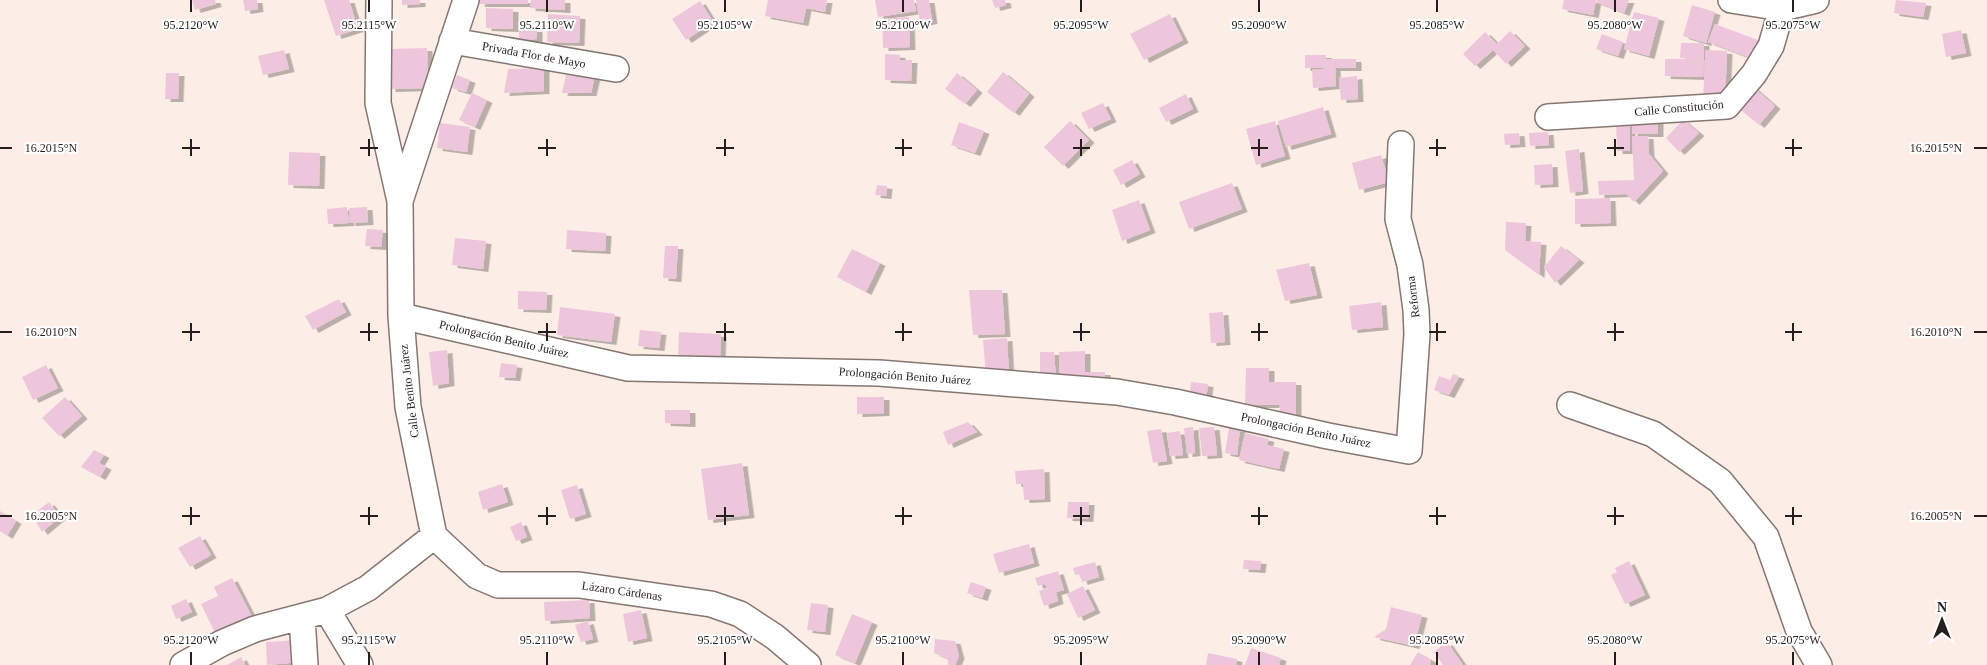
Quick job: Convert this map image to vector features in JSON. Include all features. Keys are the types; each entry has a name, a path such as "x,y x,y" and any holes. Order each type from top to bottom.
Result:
{"street":[{"path":"379,0 378,103 400,201"},
{"name":"Calle Benito Juárez","path":"434,536 408,407 401,316 400,201 466,0"},
{"path":"1731,0 1782,8 1816,0"},
{"name":"Calle Constitución","path":"1548,117 1727,106 1754,74 1771,46 1782,8"},
{"name":"Privada Flor de Mayo","path":"452,41 616,69"},
{"name":"Reforma","path":"1401,144 1398,219 1410,265 1417,334 1409,451"},
{"name":"Prolongación Benito Juárez","path":"401,316 628,368 879,373 1116,392 1175,402 1328,436 1409,451"},
{"path":"1570,405 1653,434 1720,481 1766,537 1799,631 1819,665"},
{"path":"183,665 222,643 255,629 327,610 368,588 434,536"},
{"name":"Lázaro Cárdenas","path":"434,536 477,576 498,585 579,585 711,604 740,614 775,636 808,665"},
{"path":"327,610 360,665"},
{"path":"302,617 305,665"}],"building":[{"path":"192,0 215,0 216,4 195,10"},
{"path":"243,0 257,0 258,9 245,11"},
{"path":"324,0 349,0 358,29 336,36"},
{"path":"402,0 420,0 420,4 402,5"},
{"path":"480,0 528,0 528,4 479,4"},
{"path":"531,0 565,0 565,10 530,8"},
{"path":"768,0 827,0 825,12 806,8 803,23 765,16"},
{"path":"875,0 914,0 916,11 878,17"},
{"path":"916,0 929,0 932,21 920,23"},
{"path":"992,0 1005,0 1006,5 995,8"},
{"path":"1564,0 1596,0 1593,15 1562,9"},
{"path":"1597,0 1629,0 1624,13 1596,2"},
{"path":"1896,0 1926,3 1923,17 1894,13"},
{"path":"700,1 713,22 686,40 672,19"},
{"path":"1692,5 1715,12 1706,43 1683,36"},
{"path":"486,8 513,9 513,29 486,28"},
{"path":"1634,12 1659,18 1649,56 1624,49"},
{"path":"548,14 580,16 579,43 547,42"},
{"path":"1170,14 1183,40 1144,60 1130,34"},
{"path":"909,17 910,47 883,48 882,19"},
{"path":"1715,24 1766,43 1758,61 1708,42"},
{"path":"519,29 537,29 537,39 519,40"},
{"path":"1961,30 1966,53 1946,57 1942,34"},
{"path":"1510,31 1525,46 1506,64 1493,50 1475,66 1463,54 1485,32 1497,44"},
{"path":"1602,34 1623,42 1618,56 1596,49"},
{"path":"1681,43 1704,43 1704,59 1680,58"},
{"path":"427,48 428,88 390,89 389,49"},
{"path":"284,50 289,69 263,75 258,56"},
{"path":"1705,50 1727,51 1725,100 1703,99 1705,60 1708,60 1705,59"},
{"path":"885,54 900,55 900,60 912,60 911,81 885,80"},
{"path":"1305,55 1326,55 1326,59 1356,59 1356,68 1335,68 1336,86 1313,88 1312,70 1333,68 1305,68"},
{"path":"1665,59 1704,59 1703,77 1665,76"},
{"path":"544,68 544,91 504,93 508,69"},
{"path":"1003,72 1029,94 1014,113 987,92"},
{"path":"166,73 179,73 178,99 165,99"},
{"path":"957,73 977,90 965,104 945,89"},
{"path":"457,75 470,80 466,92 452,88"},
{"path":"566,75 595,76 591,93 562,93"},
{"path":"1357,76 1358,99 1341,100 1339,78"},
{"path":"1752,86 1775,106 1759,125 1736,106"},
{"path":"472,93 487,100 475,127 459,120"},
{"path":"1186,94 1193,109 1166,122 1159,108"},
{"path":"1103,103 1111,119 1089,129 1081,113"},
{"path":"1323,107 1331,134 1286,147 1278,121"},
{"path":"1632,120 1658,120 1658,134 1632,134"},
{"path":"1683,120 1699,133 1679,152 1666,138"},
{"path":"1070,121 1089,140 1063,166 1044,147"},
{"path":"1275,121 1285,156 1256,165 1246,129"},
{"path":"959,122 984,131 975,153 951,145"},
{"path":"1616,122 1630,122 1630,151 1617,151"},
{"path":"440,123 470,127 467,152 437,148"},
{"path":"1548,132 1549,145 1530,146 1529,133"},
{"path":"1519,133 1520,144 1505,145 1504,134"},
{"path":"1632,136 1648,136 1649,154 1663,171 1634,202 1626,194 1599,195 1598,181 1634,180"},
{"path":"1579,149 1583,191 1570,193 1565,151"},
{"path":"289,152 320,153 319,186 288,185"},
{"path":"1381,155 1389,182 1359,190 1352,163"},
{"path":"1132,160 1140,174 1121,185 1113,170"},
{"path":"1552,164 1553,184 1535,185 1534,165"},
{"path":"1232,183 1242,209 1189,229 1179,202"},
{"path":"877,185 887,186 886,196 875,195"},
{"path":"1610,198 1611,223 1575,224 1575,199"},
{"path":"1139,200 1150,230 1122,241 1112,210"},
{"path":"347,207 349,223 328,224 327,209"},
{"path":"367,207 368,222 350,223 349,208"},
{"path":"1506,222 1526,223 1525,241 1541,242 1539,275 1505,250"},
{"path":"367,229 383,230 381,247 365,246"},
{"path":"567,230 606,233 605,251 566,249"},
{"path":"455,238 486,241 483,269 452,265"},
{"path":"665,246 678,246 676,279 663,278"},
{"path":"1561,246 1579,260 1555,283 1544,267"},
{"path":"852,249 880,263 866,292 837,277"},
{"path":"1309,263 1317,295 1285,301 1276,270"},
{"path":"969,290 1002,290 1005,334 973,335"},
{"path":"518,291 547,292 546,310 518,309"},
{"path":"339,299 346,312 313,330 305,316"},
{"path":"1381,302 1383,327 1352,330 1349,306"},
{"path":"560,307 615,314 611,342 557,335"},
{"path":"1223,312 1225,342 1211,343 1209,313"},
{"path":"640,330 661,332 659,348 638,346"},
{"path":"679,332 721,334 720,358 678,355"},
{"path":"1007,338 1009,375 986,377 983,340"},
{"path":"447,350 449,383 433,386 429,352"},
{"path":"1085,351 1085,372 1105,372 1105,383 1059,378 1059,352"},
{"path":"1040,352 1054,352 1056,379 1040,378"},
{"path":"501,363 517,365 515,378 499,377"},
{"path":"46,365 58,388 33,400 22,377"},
{"path":"1246,368 1269,368 1269,382 1296,382 1296,422 1279,421 1280,405 1245,405"},
{"path":"1453,374 1459,376 1449,395 1434,390 1439,376 1450,380"},
{"path":"1191,382 1208,384 1206,400 1189,398"},
{"path":"65,397 82,416 59,436 42,418"},
{"path":"857,397 884,397 884,413 857,414"},
{"path":"665,410 690,410 690,424 665,423"},
{"path":"968,422 977,432 948,445 943,432"},
{"path":"1193,427 1195,453 1187,454 1184,428"},
{"path":"1214,427 1217,455 1202,456 1199,428"},
{"path":"1229,428 1240,429 1237,455 1225,453"},
{"path":"1161,429 1167,461 1153,463 1147,431"},
{"path":"1180,431 1183,455 1170,456 1167,433"},
{"path":"1245,433 1269,439 1267,445 1284,449 1279,469 1239,460"},
{"path":"94,450 104,455 99,463 106,467 100,477 81,467"},
{"path":"742,463 749,515 708,520 701,469"},
{"path":"1044,469 1045,499 1024,500 1023,484 1016,484 1015,471"},
{"path":"502,484 508,502 483,510 478,492"},
{"path":"577,485 586,514 570,519 561,490"},
{"path":"49,502 60,517 42,532 32,515"},
{"path":"1068,502 1089,502 1088,519 1067,518"},
{"path":"0,511 16,521 7,536 0,531"},
{"path":"521,522 527,537 516,541 510,527"},
{"path":"200,536 211,555 190,567 178,548"},
{"path":"1029,544 1034,563 999,573 993,554"},
{"path":"1244,560 1261,561 1260,570 1243,569"},
{"path":"1629,561 1645,595 1625,604 1611,575 1617,572 1615,568"},
{"path":"1095,562 1099,577 1082,582 1080,574 1075,575 1073,568"},
{"path":"1058,571 1064,590 1056,592 1058,601 1044,606 1039,591 1047,588 1045,584 1038,586 1035,578"},
{"path":"232,578 252,617 216,635 201,604 218,596 214,587"},
{"path":"971,582 986,587 982,598 967,593"},
{"path":"1083,586 1095,610 1078,618 1067,594"},
{"path":"186,599 192,612 176,619 171,606"},
{"path":"589,600 590,618 545,621 544,602"},
{"path":"811,603 828,605 825,632 807,630"},
{"path":"1391,607 1422,615 1414,646 1374,637 1386,629"},
{"path":"641,610 647,638 628,642 623,614"},
{"path":"852,614 872,622 855,663 835,655"},
{"path":"588,621 593,639 581,642 575,625"},
{"path":"935,639 955,641 959,656 955,665 948,665 948,659 934,653"},
{"path":"299,640 300,662 267,665 266,642"},
{"path":"1447,642 1463,665 1443,665 1434,652"},
{"path":"1251,648 1281,658 1279,665 1245,665"},
{"path":"1418,652 1431,660 1430,665 1410,665"},
{"path":"1208,653 1237,659 1236,665 1206,665"},
{"path":"241,657 245,664 227,665"}]}
